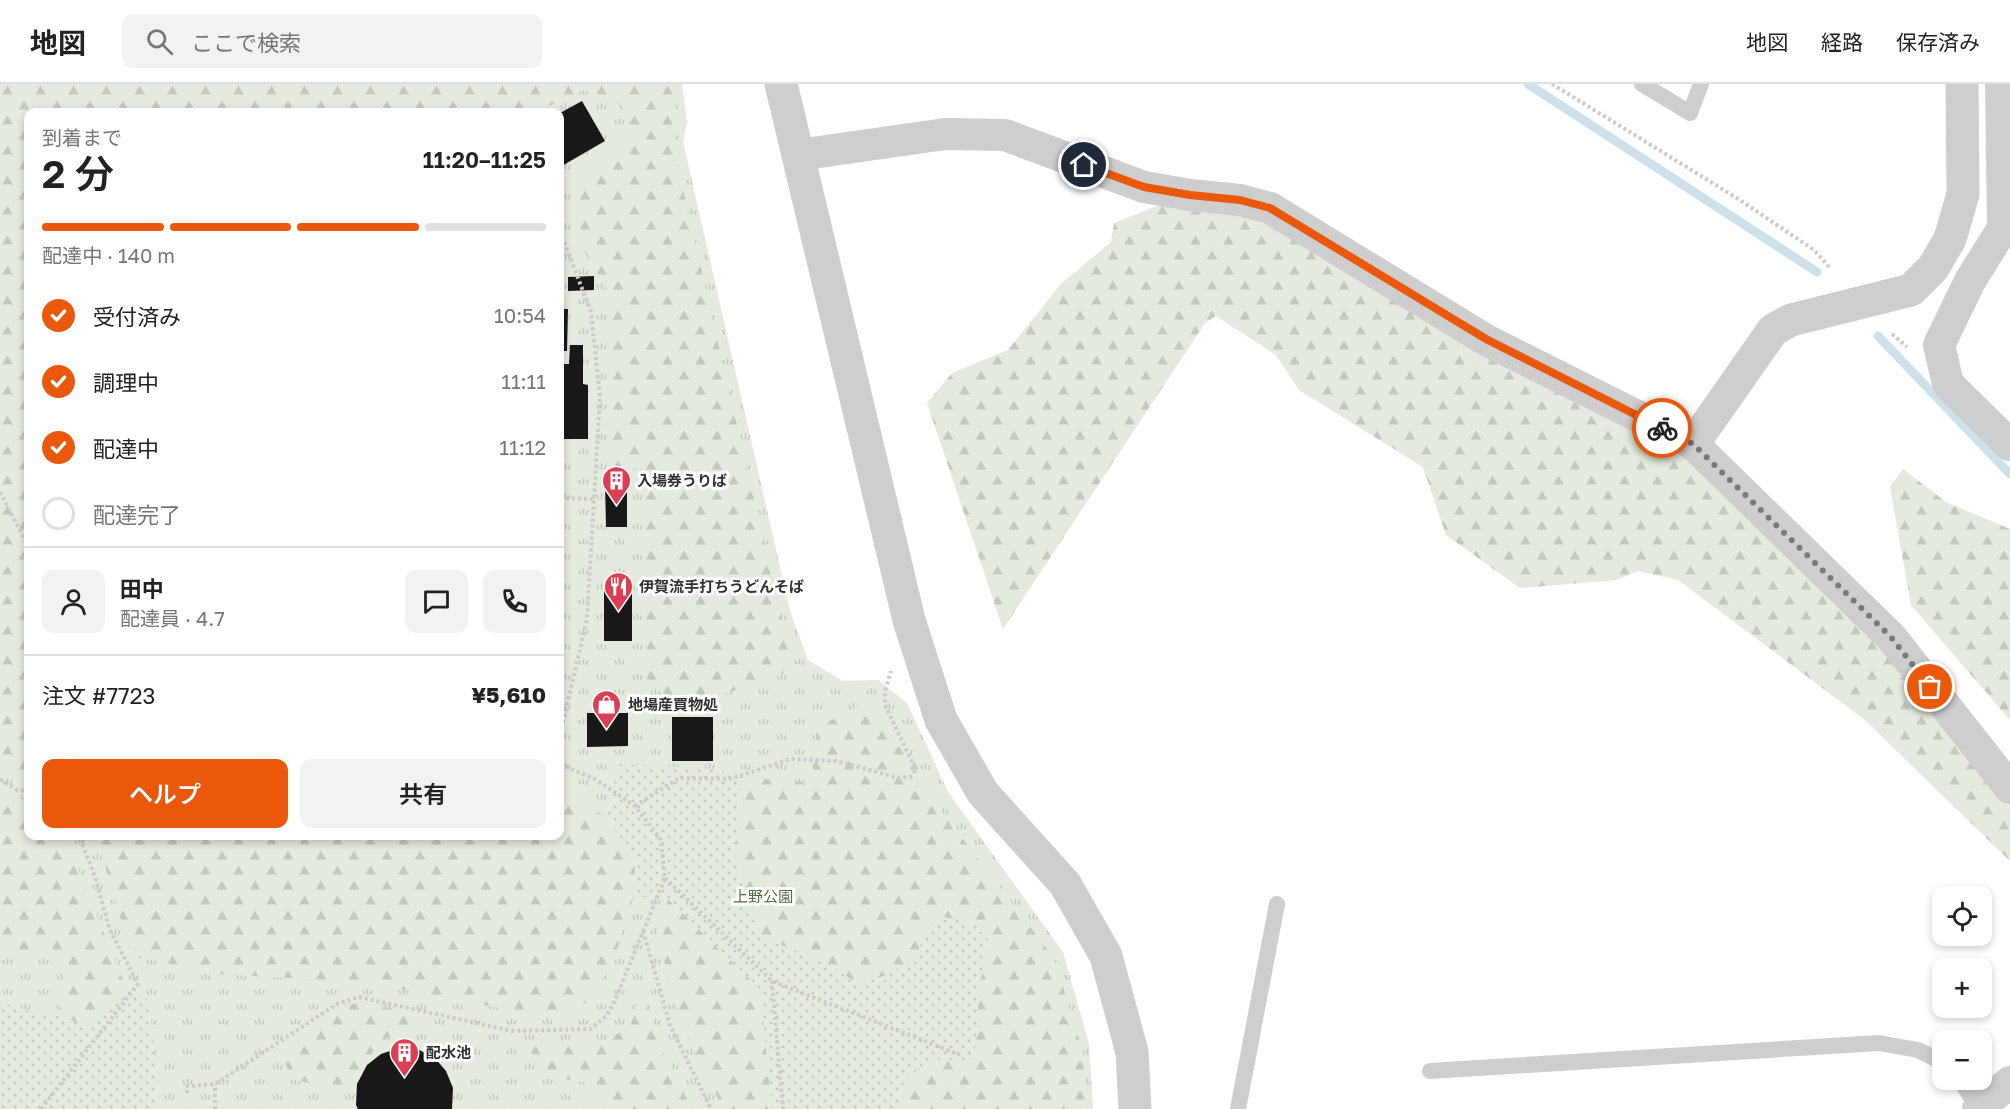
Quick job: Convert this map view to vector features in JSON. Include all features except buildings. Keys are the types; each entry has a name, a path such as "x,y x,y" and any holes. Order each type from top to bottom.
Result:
{"street":[{"path":"781,84 909,620 941,720 983,793 1065,884 1106,956 1132,1052 1135,1109"},
{"path":"1693,444 1773,330 1791,320 1911,290 1933,268 1950,239 1963,194 1962,84"},
{"path":"2001,84 2006,137 2006,229 1970,281 1939,345 1948,384 2010,445"},
{"path":"798,155 945,134 1005,135 1144,187 1240,200 1270,208 1486,339 1693,444 1891,637 2010,788"},
{"path":"1978,1108 2010,1082"}],"lane":[{"path":"1642,84 1690,114 1701,84"},
{"path":"1238,1109 1276,904"},
{"path":"1430,1071 1879,1043 1918,1050 1932,1057"},
{"path":"1966,1090 1978,1108"}],"path":[{"path":"1552,84 1740,200 1814,250 1831,270"},
{"path":"564,241 591,312 600,398 587,619 564,718"},
{"path":"0,492 24,538"},
{"path":"564,498 594,499"},
{"path":"635,806 679,778 730,779 790,759 836,761 899,778 910,777 914,766 885,705 885,691 891,669 897,666"},
{"path":"187,1093 187,1086 215,1084 337,1004 358,997 512,1031 591,1029 606,1017 665,878 661,840 635,806 595,779 564,766"},
{"path":"0,779 17,790 24,791"},
{"path":"41,1109 138,984 110,930 95,877 81,840"},
{"path":"665,878 772,981 960,1055"},
{"path":"643,930 670,1025 711,1109"},
{"path":"772,981 783,1109"},
{"path":"214,1109 215,1084"}],"green space":[{"name":"上野公園","path":"0,84 682,84 687,123 683,142 790,611 808,660 843,681 878,680 907,703 948,792 1063,952 1089,1044 1093,1109 0,1109"},
{"path":"2,84 671,84 676,119 673,146 793,670 684,708 647,682 645,538 641,469 612,466 614,364 608,291 577,239 574,183 630,138 618,100 583,90 545,108 24,108 24,774 14,773 0,748 0,87"},
{"path":"1179,204 1266,219 1686,451 1881,642 2010,802 2010,861 1865,720 1678,580 1638,571 1616,580 1520,588 1446,535 1423,467 1299,390 1276,355 1216,316 1205,323 1003,629 927,403 952,373 1008,350 1061,284 1111,242 1114,223 1157,206"},
{"path":"1903,469 1946,502 2010,529 2010,720 1911,605 1890,487"},
{"path":"858,706 888,713 940,809 1054,958 1083,1051 1086,1109 902,1109 899,1085 930,1059 980,984 988,939 929,925 915,959 889,974 859,986 835,968 758,935 748,892 734,861 742,777 812,783 817,728"},
{"path":"619,764 713,769 742,777 734,861 748,892 758,935 835,968 859,985 889,974 915,959 929,925 944,917 973,923 988,939 980,984 974,1061 930,1059 899,1085 902,1109 772,1109 760,989 668,899 634,896 635,860 607,818"},
{"path":"564,789 607,818 635,860 634,896 614,958 588,1002 568,1010 515,1011 362,982 197,973 164,962 132,957 97,840 564,840"},
{"path":"0,793 12,802 24,801 24,840 67,840 126,987 90,1028 60,1016 60,989 68,962 0,946"},
{"path":"668,899 760,989 772,1109 723,1109 681,1023 657,933"},
{"path":"644,984 656,1038 692,1109 604,1109 585,1082 555,1078 537,1063 527,1045 600,1043 630,1027"},
{"path":"126,987 150,1001 158,1109 0,1109 0,1002 48,1017 60,1016 90,1028"},
{"path":"359,1002 419,1014 407,1026 387,1038 369,1056 348,1093 291,1079 280,1048 339,1008"}],"waterway":[{"path":"1528,84 1817,272"},
{"path":"1878,336 2010,474"}],"way so far":[{"path":"1662,428 1693,444 1891,637 1930,687"}],"place":[{"name":"入場券うりば","path":"616,506"},
{"name":"伊賀流手打ちうどんそば","path":"618,612"},
{"name":"地場産買物処","path":"607,730"},
{"name":"配水池","path":"405,1078"}],"route":[{"path":"1084,165 1144,187 1240,200 1270,208 1486,339 1662,428"}]}
